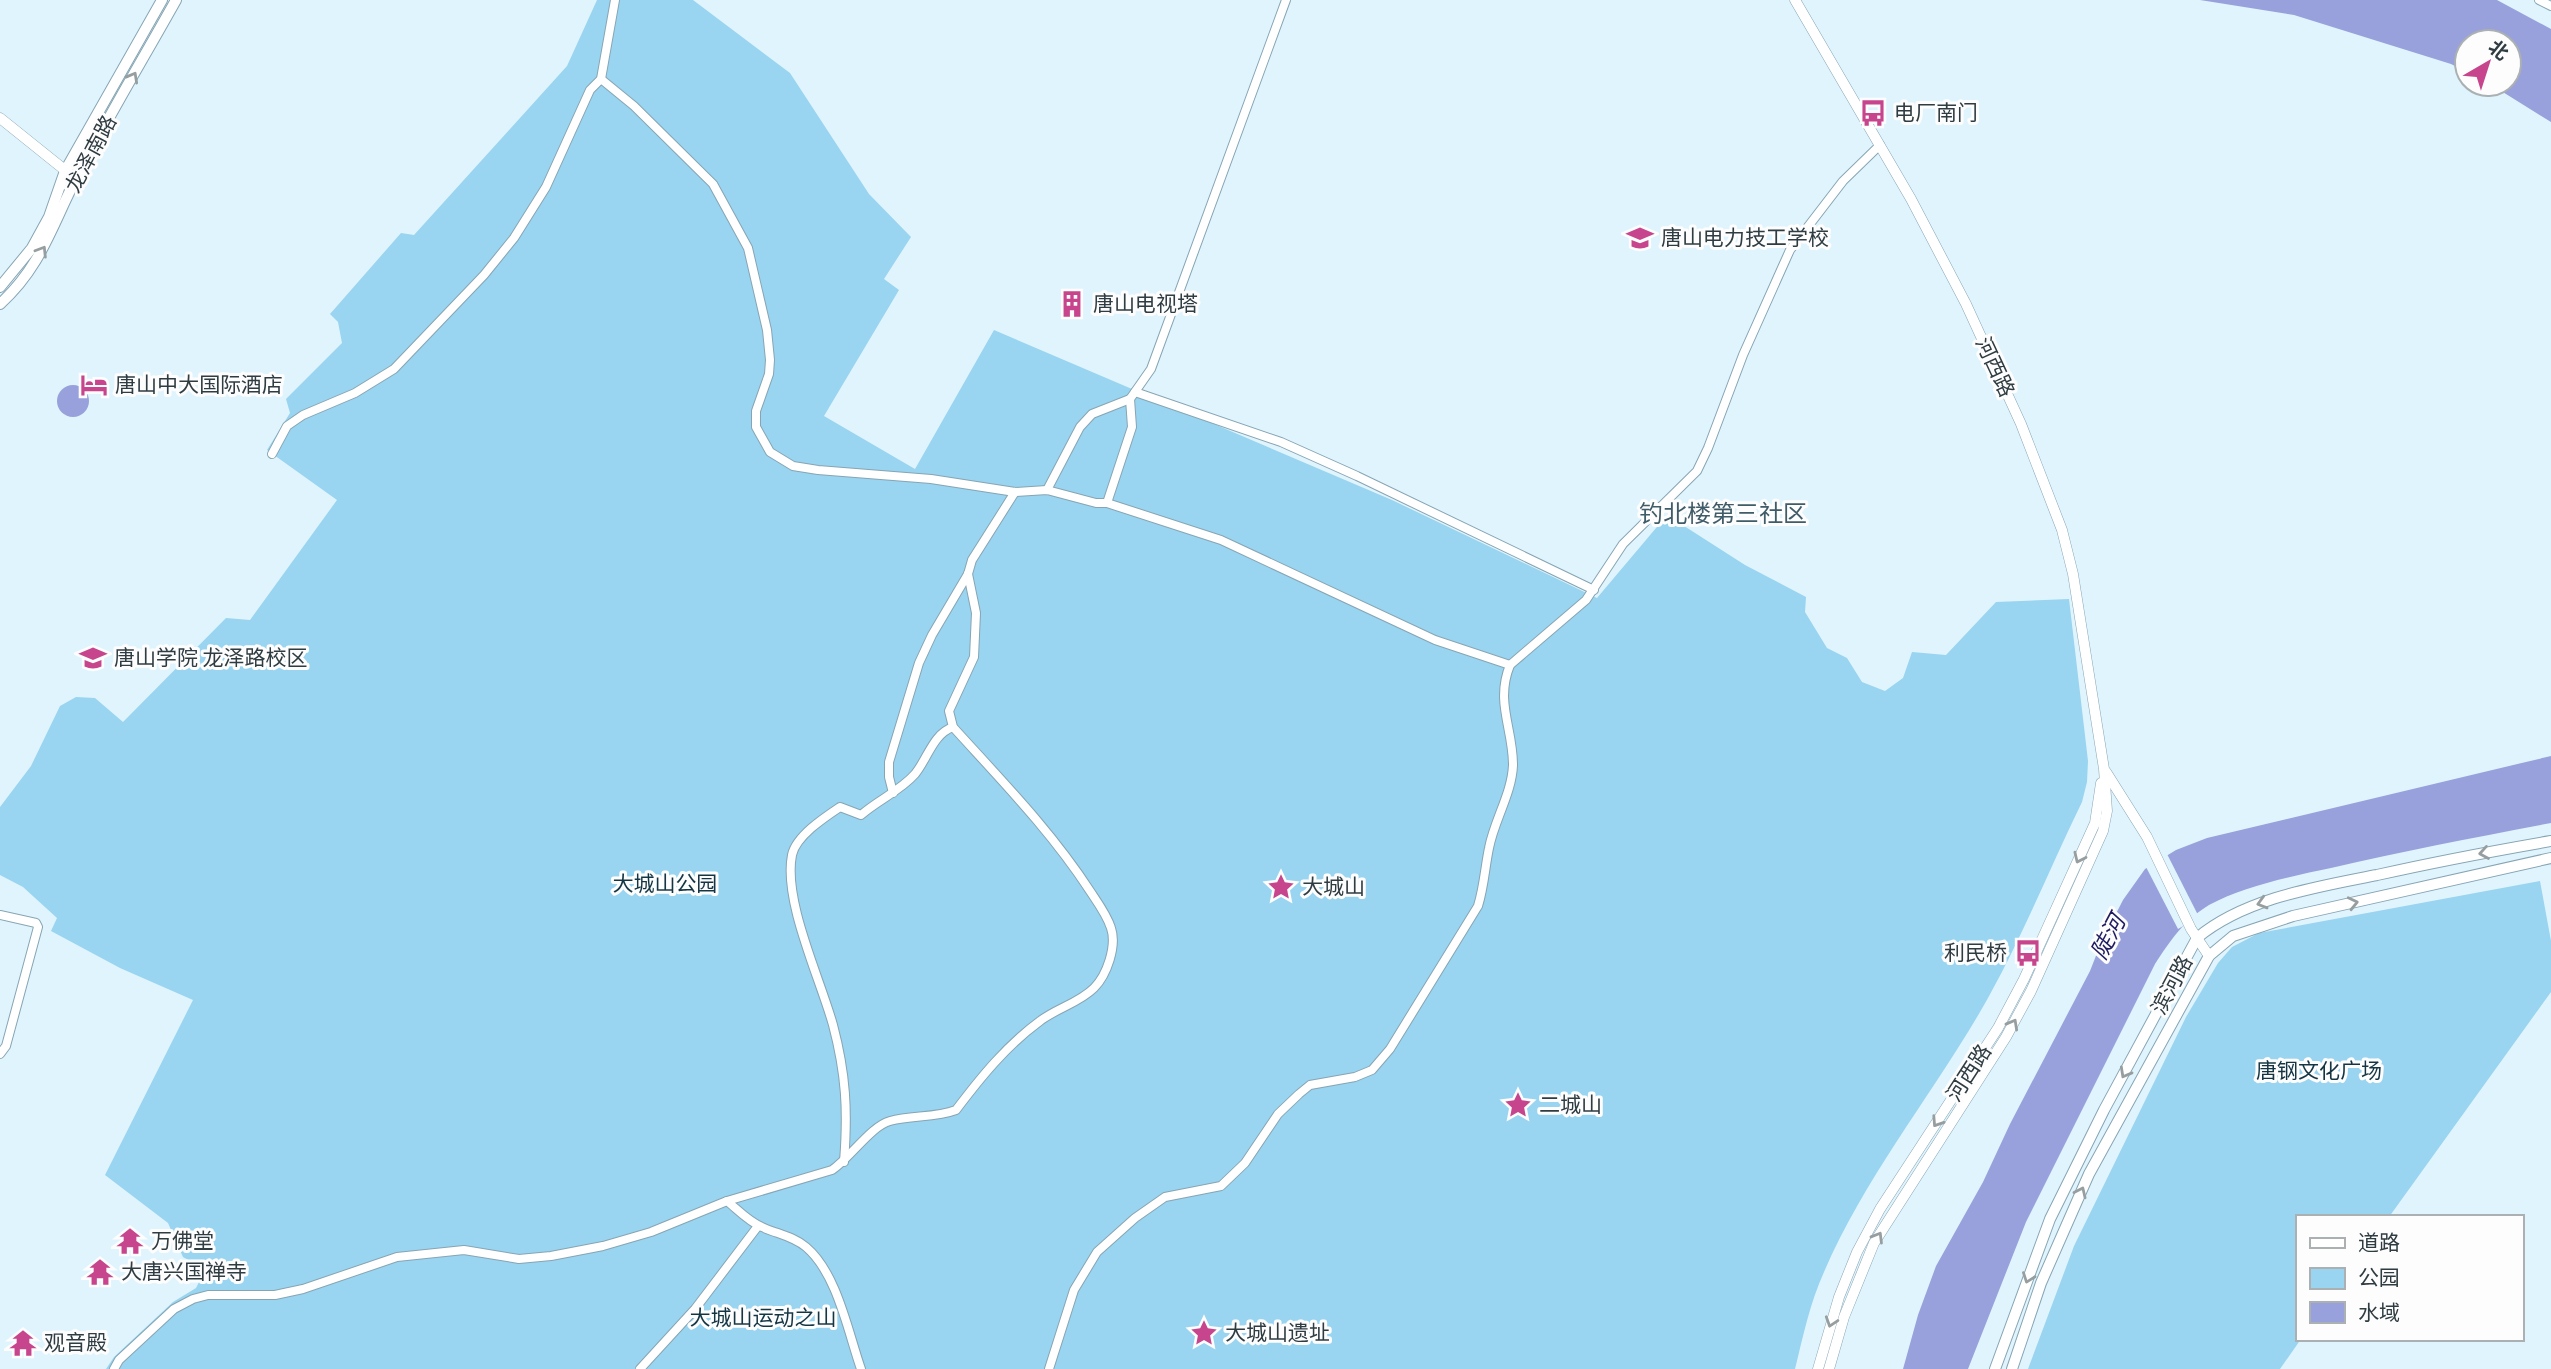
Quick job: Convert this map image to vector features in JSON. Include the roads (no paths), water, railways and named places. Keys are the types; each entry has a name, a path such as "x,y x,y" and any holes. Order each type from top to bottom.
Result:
{"main road":[{"name":"龙泽南路","path":"0,287 32,248 49,217 65,171 162,0"},
{"name":"龙泽南路","path":"0,304 30,271 49,239 76,179 176,0"},
{"name":"滨河路","path":"1994,1369 2050,1219 2194,933 2240,910 2327,885 2551,841"},
{"name":"滨河路","path":"2012,1369 2041,1283 2084,1186 2209,957 2234,936 2293,916 2551,859"}],"street":[{"path":"272,454 288,426 303,415 355,393 394,369 484,275 514,238 546,187 590,90 601,79 615,0"},
{"path":"1047,490 1080,427 1092,414 1132,395 1151,369 1286,0"},
{"name":"河西路","path":"1796,0 1911,199 1966,304 2021,424 2062,530 2073,574 2104,769 2107,811 2103,831 2031,991 2006,1037 1874,1243 1844,1317 1829,1369"},
{"path":"2539,0 2551,6"},
{"path":"601,79 634,106 713,184 748,248 767,330 770,360 769,374 756,411 756,427 770,452 793,466 818,470 931,479 1015,492 1047,490 1096,503 1107,503 1221,540 1435,640 1510,665"},
{"path":"0,118 76,179"},
{"path":"1049,1369 1074,1290 1097,1252 1135,1218 1165,1197 1221,1186 1245,1163 1278,1114 1310,1085 1355,1077 1372,1070 1390,1049 1478,906 1484,887 1489,847 1513,767 1503,696 1504,680 1510,665 1586,600 1623,544 1697,471 1743,355 1790,250 1843,181 1880,145"},
{"path":"1107,503 1132,427 1132,395"},
{"path":"1132,395 1281,442 1594,590"},
{"path":"893,793 889,762 919,663 932,635 968,575 972,560 1015,492"},
{"path":"114,1369 119,1360 174,1310 193,1299 208,1295 275,1295 303,1289 397,1257 464,1250 519,1259 603,1246 651,1232 727,1201 832,1170 844,1162 880,1125 956,1110 1011,1044 1042,1019 1083,997 1096,986 1102,978 1113,945 1112,929 1104,912 1075,867 953,727 949,711 974,657 976,613 968,575"},
{"path":"844,1162 848,1116 846,1086 833,1025 791,893 793,855 797,846 820,820 840,807 861,815 893,793 917,771 943,730 953,727"},
{"path":"2104,769 2156,856 2194,933 2209,957"},
{"name":"河西路","path":"1818,1369 1839,1297 1857,1252 1880,1209 1998,1028 2024,979 2095,823 2104,769"},
{"path":"0,915 36,923 38,927 6,1046 0,1054"},
{"path":"727,1201 758,1226 792,1238 805,1246 821,1263 838,1302 861,1369"},
{"path":"640,1369 695,1309 758,1226"}],"water":[{"path":"2200,0 2497,0 2551,29 2551,122 2512,98 2523,98 2523,28 2453,28 2453,65 2294,15"},
{"path":"73,385 84,390 89,401 84,412 73,417 62,412 57,401 62,390"},
{"name":"陡河","path":"2551,756 2551,823 2268,882 2222,898 2192,917 2172,939 2155,964 2026,1222 1968,1369 1903,1369 1918,1315 1936,1266 1983,1182 2123,900 2145,869 2176,850 2207,838"}],"place":[{"name":"电厂南门","path":"1873,113"},
{"name":"唐山电力技工学校","path":"1640,238"},
{"name":"唐山电视塔","path":"1072,304"},
{"name":"唐山中大国际酒店","path":"94,385"},
{"name":"唐山学院 龙泽路校区","path":"93,658"},
{"name":"大城山","path":"1281,887"},
{"name":"利民桥","path":"2028,953"},
{"name":"二城山","path":"1518,1105"},
{"name":"万佛堂","path":"130,1241"},
{"name":"大唐兴国禅寺","path":"100,1272"},
{"name":"大城山遗址","path":"1204,1333"},
{"name":"观音殿","path":"23,1343"}],"district":[{"name":"钓北楼第三社区","path":"1723,514"}],"park label":[{"name":"大城山公园","path":"665,884"},
{"name":"唐钢文化广场","path":"2319,1071"},
{"name":"大城山运动之山","path":"763,1318"}]}
